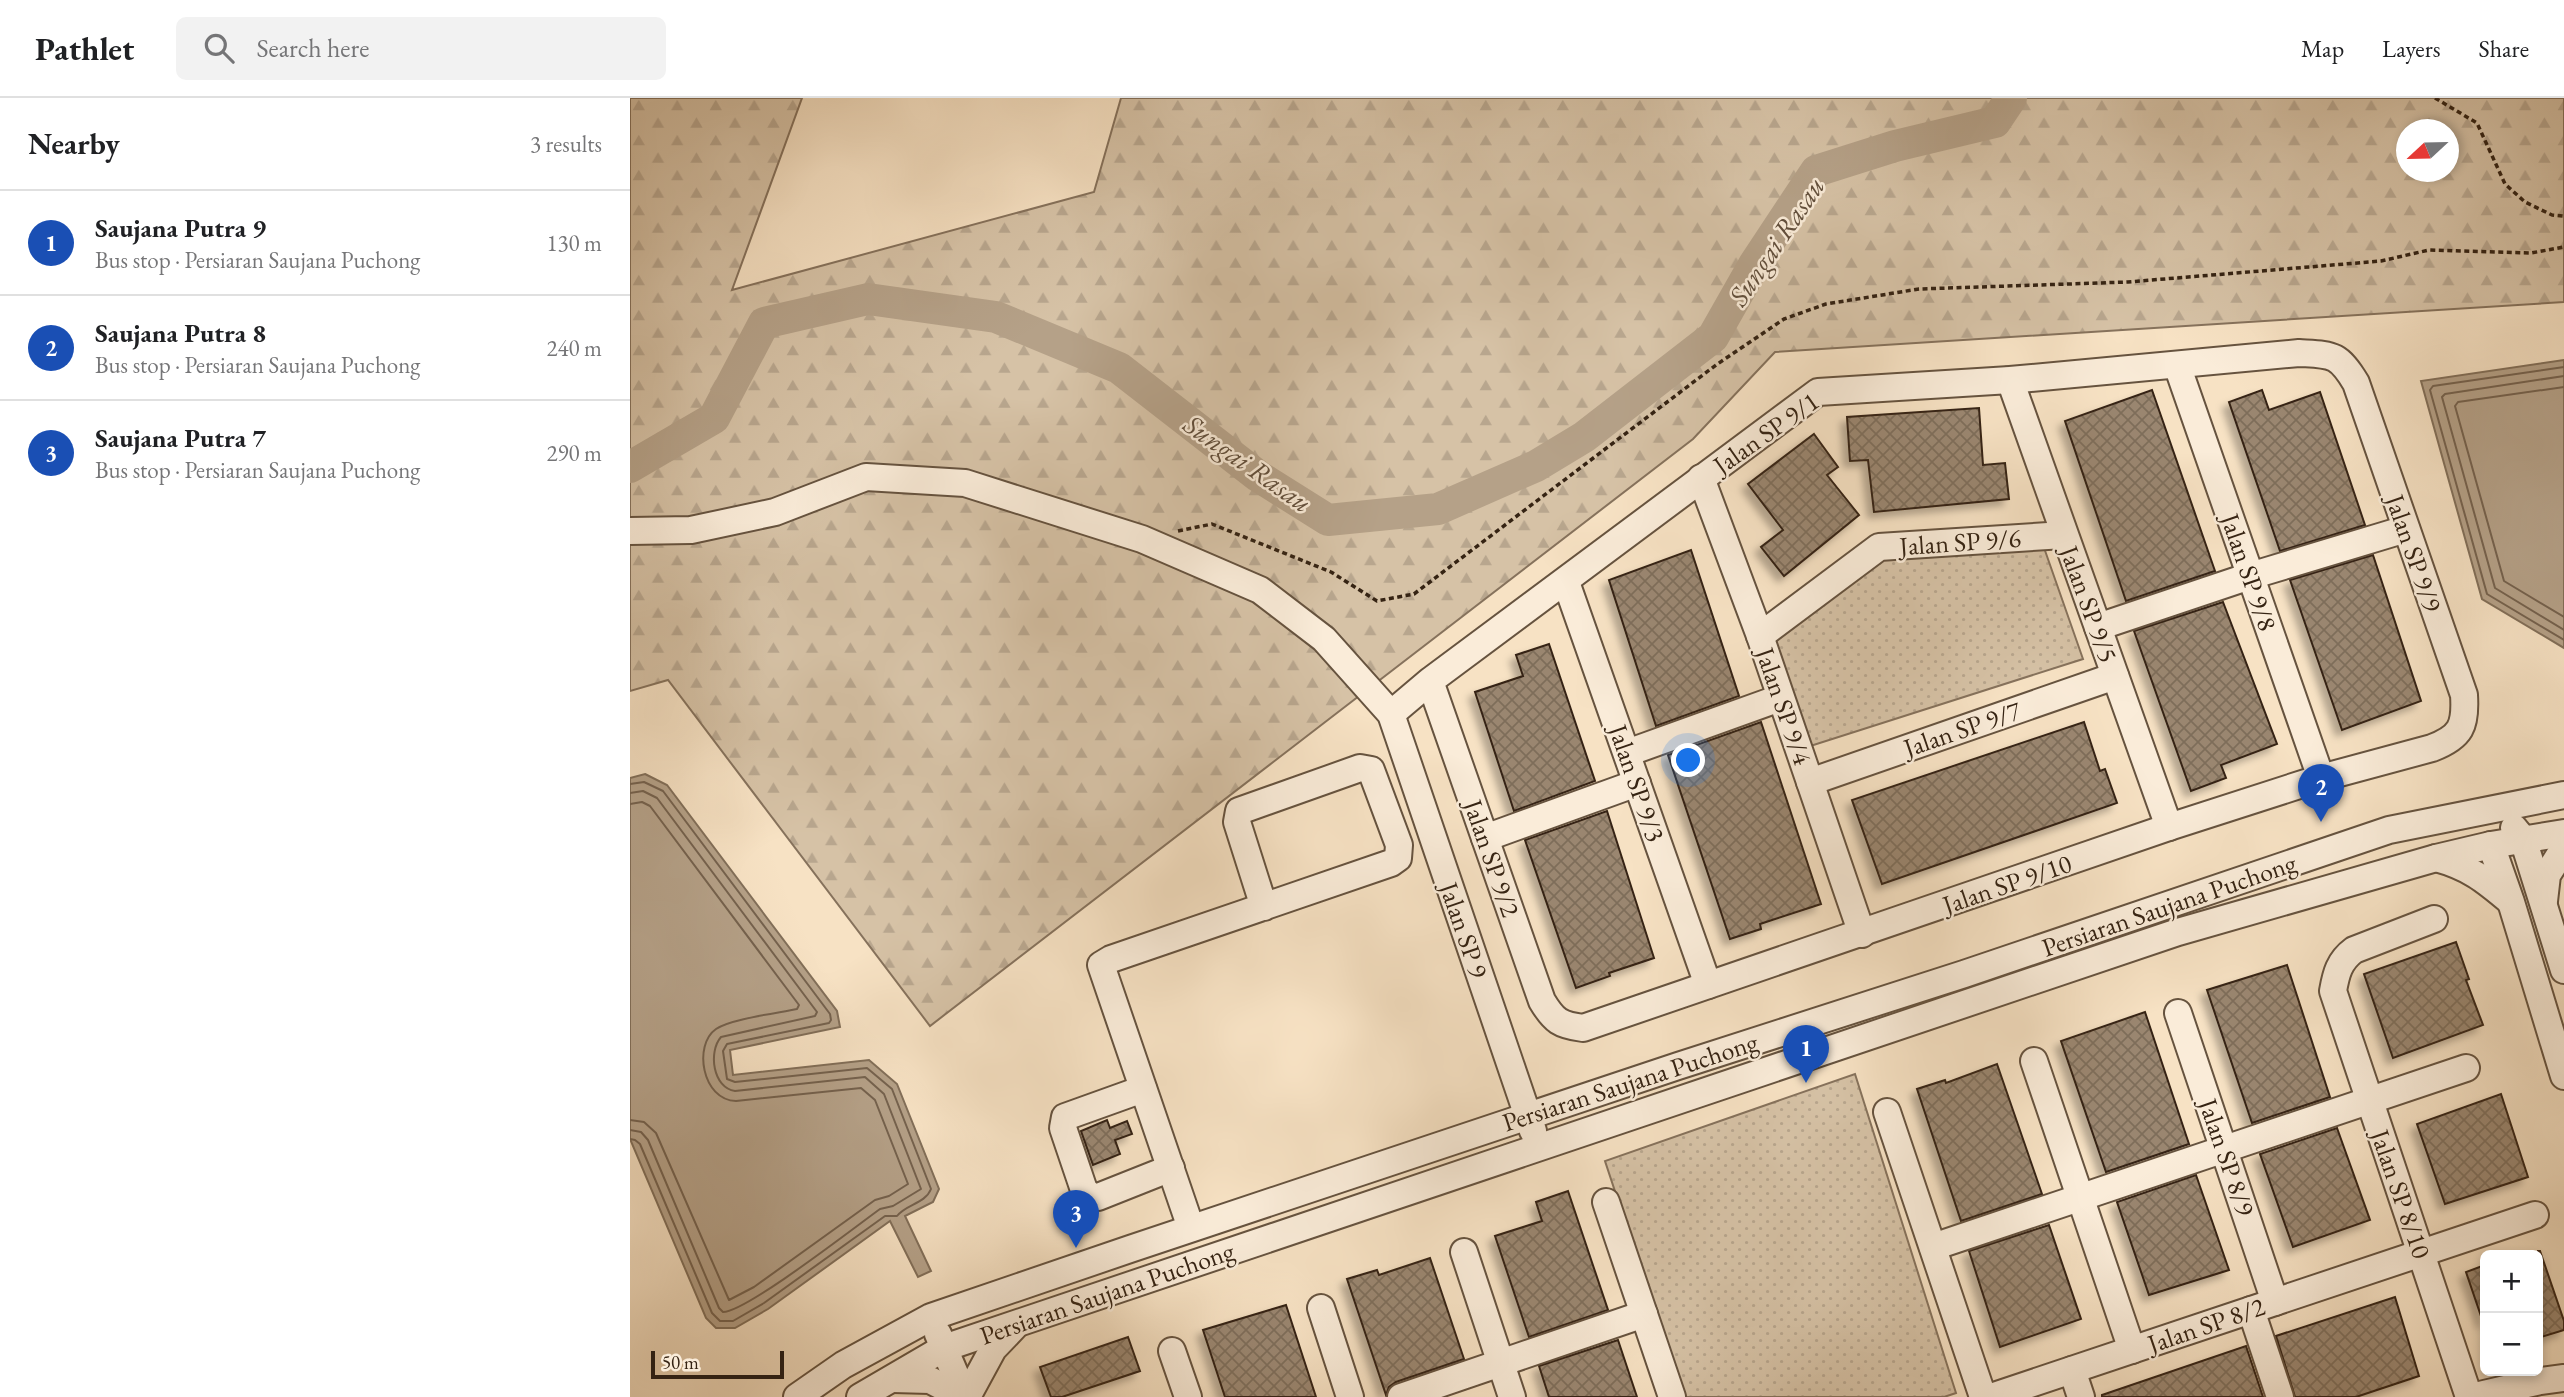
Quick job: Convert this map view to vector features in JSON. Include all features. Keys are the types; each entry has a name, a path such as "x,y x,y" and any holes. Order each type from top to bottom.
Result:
{"street":[{"name":"Jalan SP 9/1","path":"1391,714 1430,681 1818,392 2010,380 2299,353 2328,355 2344,363"},
{"name":"Jalan SP 9/9","path":"2344,363 2356,383 2464,695 2465,712 2461,729 2449,741"},
{"name":"Jalan SP 9/8","path":"2177,365 2321,778"},
{"name":"Jalan SP 9/5","path":"2010,380 2169,827"},
{"path":"630,530 691,530 775,512 866,477 965,484 1142,539 1260,590 1324,639 1391,714"},
{"name":"Jalan SP 9/4","path":"1702,478 1760,636 1862,934"},
{"path":"2098,627 2250,576 2406,529"},
{"name":"Jalan SP 9/6","path":"1760,636 1879,547 2064,534"},
{"name":"Jalan SP 9/3","path":"1566,582 1708,985"},
{"name":"Jalan SP 9/7","path":"1810,782 2115,676"},
{"name":"Jalan SP 9/2","path":"1430,681 1542,1001 1552,1017 1566,1026"},
{"path":"1628,753 1780,698"},
{"name":"Jalan SP 9","path":"1391,714 1538,1146"},
{"name":"Jalan SP 9/10","path":"1566,1026 1583,1028 2169,827 2321,778 2449,741"},
{"path":"1191,1228 1101,965 1111,959 1264,906 1398,859 1399,845 1371,770 1360,768 1239,811 1237,822 1264,906"},
{"path":"1485,838 1637,783"},
{"path":"2514,831 2524,808 2553,797"},
{"name":"Persiaran Saujana Puchong","path":"797,1397 843,1365 931,1317 1191,1228 1964,974 2389,830 2553,797"},
{"path":"2476,811 2514,831 2544,903 2564,970"},
{"name":"Persiaran Saujana Puchong","path":"860,1397 944,1348 2178,932 2435,858 2491,845 2514,831 2564,833"},
{"path":"2491,845 2564,1076"},
{"path":"2544,903 2547,875 2564,848"},
{"path":"2435,858 2460,864 2511,902"},
{"name":"Jalan SP 8/10","path":"2434,919 2354,950 2344,958 2336,973 2333,991 2470,1397"},
{"name":"Jalan SP 8/9","path":"2178,1013 2224,1150 2263,1306 2280,1397"},
{"path":"2034,1061 2132,1350"},
{"path":"1933,1247 2466,1068"},
{"path":"1143,1089 1065,1117 1063,1128 1084,1190 1092,1197 1098,1197 1171,1168"},
{"path":"1887,1112 1983,1397"},
{"path":"1606,1202 1672,1397"},
{"name":"Jalan SP 8/2","path":"1991,1397 2535,1215"},
{"path":"1464,1252 1513,1397"},
{"path":"1321,1308 1350,1397"},
{"path":"1401,1397 1644,1314"},
{"path":"931,1317 965,1397"},
{"path":"965,1397 993,1349 1018,1323"},
{"path":"1172,1352 1188,1397"},
{"path":"2072,1370 2081,1397"},
{"path":"2470,1397 2564,1378"},
{"path":"891,1379 930,1380 965,1397"}],"path":[{"path":"2435,98 2477,123 2505,184 2525,202 2552,215 2564,216"}],"green space":[{"path":"630,98 802,98 732,290 1094,192 1121,98 2564,98 2564,302 1775,352 1693,439 930,1026 668,680 630,691"},
{"path":"2042,542 2083,659 1801,749 1764,638 1874,555"},
{"path":"1855,1074 1956,1393 1944,1397 1683,1397 1605,1161"}],"water":[{"path":"2564,360 2564,648 2482,599 2421,381"},
{"path":"645,774 667,785 837,1011 840,1027 730,1050 733,1075 869,1060 897,1084 939,1189 933,1202 905,1216 931,1271 918,1277 890,1221 768,1309 735,1328 716,1328 706,1318 630,1139 630,778"}],"building":[{"path":"2152,390 2215,571 2126,601 2065,421"},
{"path":"2262,390 2269,410 2320,392 2365,525 2280,551 2229,402"},
{"path":"1979,408 1983,465 2005,463 2009,499 1874,512 1868,460 1850,461 1847,417"},
{"path":"1814,434 1838,467 1827,475 1859,515 1784,576 1761,547 1783,530 1748,484"},
{"path":"1691,550 1739,696 1656,726 1609,580"},
{"path":"2373,555 2421,701 2342,730 2290,580"},
{"path":"2223,602 2277,744 2221,765 2226,778 2191,791 2134,631"},
{"path":"1549,644 1595,781 1514,811 1475,692 1523,676 1516,655"},
{"path":"1761,722 1821,904 1760,924 1761,929 1730,939 1668,755"},
{"path":"2084,722 2100,771 2105,769 2117,803 1882,884 1852,800"},
{"path":"1607,811 1654,958 1609,973 1610,976 1576,988 1525,840"},
{"path":"2456,942 2469,979 2466,980 2483,1025 2393,1058 2364,974"},
{"path":"2287,965 2330,1097 2252,1123 2207,990"},
{"path":"2145,1012 2189,1144 2106,1172 2061,1041"},
{"path":"1997,1064 2042,1194 1961,1221 1917,1089 1945,1080 1946,1083"},
{"path":"2501,1094 2528,1177 2445,1204 2417,1124"},
{"path":"1107,1120 1110,1128 1127,1121 1132,1134 1115,1140 1120,1154 1093,1165 1081,1131"},
{"path":"2337,1128 2370,1220 2293,1247 2260,1154"},
{"path":"2196,1175 2229,1270 2149,1295 2117,1202"},
{"path":"1568,1191 1608,1310 1529,1337 1495,1236 1542,1221 1536,1202"},
{"path":"2049,1225 2081,1319 2000,1347 1969,1251"},
{"path":"1430,1258 1464,1359 1396,1382 1389,1387 1386,1395 1347,1279 1377,1270 1379,1275"},
{"path":"2543,1260 2564,1321 2564,1330 2543,1336"},
{"path":"2480,1267 2480,1313 2466,1272"},
{"path":"2395,1297 2419,1376 2356,1397 2295,1397 2276,1336"},
{"path":"1286,1305 1316,1397 1225,1397 1203,1330"},
{"path":"1128,1337 1140,1371 1062,1397 1051,1397 1040,1367"},
{"path":"1618,1340 1637,1397 1549,1397 1539,1366"},
{"path":"2246,1346 2263,1397 2102,1397 2102,1395"}],"waterway":[{"name":"Sungai Rasau","path":"630,467 714,418 764,323 868,299 996,317 1119,368 1258,476 1328,520 1438,509 1536,466 1584,437 1713,337 1755,263 1816,171 1895,146 1995,122 2011,98"}],"place":[{"name":"Saujana Putra 8","path":"2321,822"},
{"name":"Saujana Putra 9","path":"1806,1083"},
{"name":"Saujana Putra 7","path":"1076,1248"}]}
